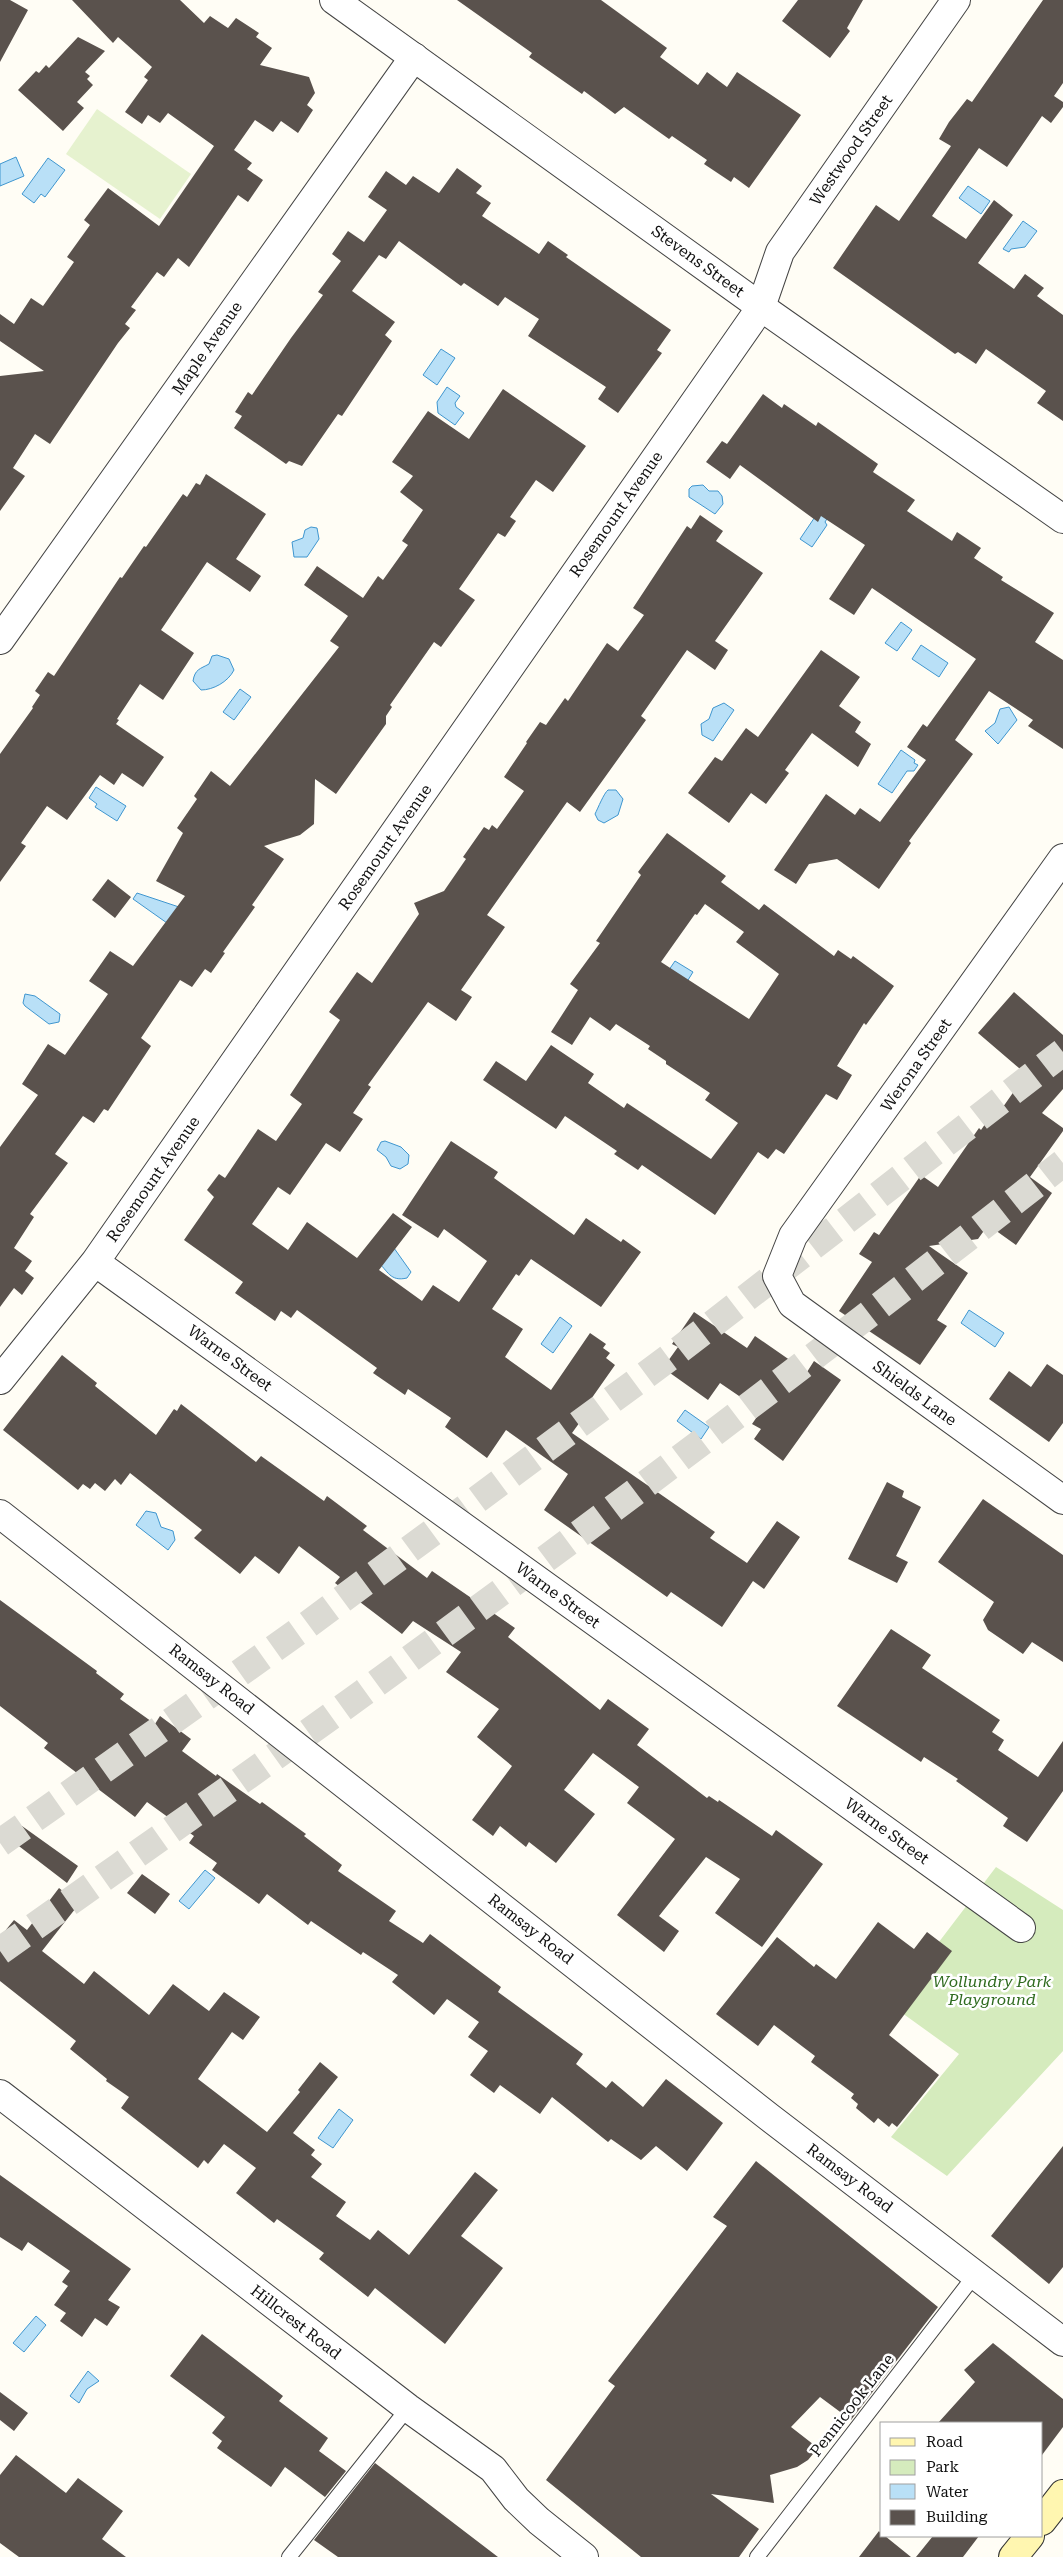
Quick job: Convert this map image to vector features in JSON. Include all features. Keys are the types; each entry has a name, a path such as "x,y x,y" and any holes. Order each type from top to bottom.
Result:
{"main road":[{"path":"1043,2520 1063,2494"},
{"path":"1013,2557 1029,2537"}],"street":[{"name":"Stevens Street","path":"334,0 761,307 1063,519"},
{"name":"Westwood Street","path":"761,307 780,252 956,0"},
{"name":"Maple Avenue","path":"0,640 414,57"},
{"name":"Rosemount Avenue","path":"0,1380 95,1262 761,307"},
{"name":"Werona Street","path":"777,1276 794,1236 1063,858"},
{"name":"Warne Street","path":"95,1262 1021,1928"},
{"name":"Shields Lane","path":"777,1276 792,1304 1063,1500"},
{"name":"Ramsay Road","path":"0,1514 769,2117 1063,2342"},
{"name":"Hillcrest Road","path":"0,2094 408,2408 493,2469 516,2499 539,2521 584,2557"}],"lane":[{"name":"Pennicook Lane","path":"757,2557 975,2275"},
{"path":"289,2557 408,2408"}],"green space":[{"path":"97,109 191,174 160,219 66,154"},
{"name":"Wollundry Park Playground","path":"996,1867 1063,1910 1063,2051 947,2176 891,2137 959,2054 891,2005"}],"water":[{"path":"16,157 24,176 0,186 0,164"},
{"path":"48,158 65,170 45,197 41,194 34,203 22,194"},
{"path":"968,186 990,201 981,214 959,198"},
{"path":"1023,221 1037,231 1025,247 1011,249 1009,252 1003,249"},
{"path":"441,349 455,358 437,385 423,375"},
{"path":"447,387 460,396 455,403 456,407 464,413 455,425 438,413 437,402"},
{"path":"703,485 709,491 718,491 722,496 723,504 715,514 689,497 689,489 692,486"},
{"path":"821,508 830,514 825,522 827,525 812,547 800,539"},
{"path":"311,527 317,528 319,539 307,557 294,557 292,542 303,538 305,530"},
{"path":"901,622 912,630 897,651 885,643"},
{"path":"921,645 948,663 939,677 912,659"},
{"path":"217,655 229,659 234,670 220,684 210,689 201,690 193,681 195,674 198,670 209,664 212,656"},
{"path":"240,689 251,697 234,720 223,712"},
{"path":"724,703 734,710 713,741 702,735 701,724 709,719 713,708"},
{"path":"1009,707 1017,720 998,744 985,731 995,723 1000,709"},
{"path":"901,750 915,760 914,763 918,765 914,771 907,771 892,793 878,784"},
{"path":"96,787 126,806 117,821 95,807 97,804 89,798"},
{"path":"608,790 616,790 623,799 618,815 604,823 598,820 595,814"},
{"path":"137,893 179,907 167,923 133,899"},
{"path":"675,961 693,972 680,993 658,986"},
{"path":"25,994 35,996 60,1014 59,1022 49,1024 25,1006 23,1003"},
{"path":"385,1141 401,1147 409,1155 408,1164 400,1169 391,1166 386,1157 377,1150 381,1142"},
{"path":"389,1241 411,1272 407,1278 393,1277 377,1261"},
{"path":"969,1310 1004,1333 995,1347 961,1323"},
{"path":"560,1317 572,1326 553,1353 541,1344"},
{"path":"685,1410 709,1427 701,1439 677,1421"},
{"path":"146,1511 156,1513 161,1527 173,1531 175,1540 168,1550 136,1525"},
{"path":"205,1870 215,1878 189,1909 179,1901"},
{"path":"339,2109 353,2120 333,2148 318,2138"},
{"path":"36,2316 46,2325 24,2352 13,2343"},
{"path":"88,2371 99,2381 87,2389 79,2403 70,2396"}],"building":[{"path":"0,0 10,0 28,10 0,62"},
{"path":"72,0 180,0 204,23 210,16 228,28 236,18 259,33 256,37 272,48 260,65 309,77 315,93 307,105 313,110 298,133 281,121 273,132 255,120 234,150 252,163 247,169 263,180 248,202 238,195 189,267 178,258 164,277 157,272 131,307 136,310 125,324 130,328 50,444 35,434 13,468 25,476 0,511 0,376 44,371 0,341 0,314 14,324 31,298 43,306 74,262 67,257 90,225 84,220 108,188 159,226 214,146 168,113 160,123 148,115 142,124 125,112 148,80 144,77 152,67 118,37 113,43"},
{"path":"457,0 601,0 667,48 660,57 698,85 707,72 727,87 737,72 801,115 749,188 734,177 731,182 704,164 707,160 672,136 669,139 624,107 615,114 584,91 582,94 529,57 532,53"},
{"path":"798,0 863,0 847,28 850,31 830,58 782,21"},
{"path":"1043,0 1063,0 1063,83 1054,96 1063,102 1063,107 1051,123 1042,116 1007,167 979,148 932,216 966,239 994,200 1013,215 978,263 1014,289 1025,274 1044,288 1037,296 1063,315 1063,421 1037,403 1046,391 986,349 976,364 958,352 955,354 833,268 876,205 899,221 951,146 939,139 949,122 967,99 972,102"},
{"path":"78,37 105,51 85,72 90,76 87,79 93,85 77,102 84,108 63,131 18,90 36,71 39,73 46,65 49,68"},
{"path":"457,168 482,186 476,193 491,203 482,216 539,254 548,241 568,255 566,257 671,330 657,350 662,353 618,413 598,399 606,387 528,336 539,319 505,297 498,306 464,283 461,286 399,241 386,259 379,255 352,291 395,322 385,335 392,341 342,416 338,414 302,466 289,461 286,464 234,428 242,416 235,412 248,392 252,395 323,295 318,292 341,261 332,254 348,231 364,242 387,210 368,197 386,171 406,185 413,176 439,193"},
{"path":"503,389 586,446 553,492 536,480 510,517 516,521 505,537 498,533 459,589 475,600 441,647 434,642 390,705 392,707 386,716 386,724 336,794 315,779 314,824 300,835 264,846 284,859 252,905 255,907 223,952 225,953 211,973 205,969 192,987 180,980 141,1038 151,1046 108,1111 104,1109 94,1123 83,1116 55,1154 68,1163 30,1214 34,1217 14,1248 32,1261 25,1271 34,1278 22,1295 14,1288 0,1307 0,1147 38,1095 22,1084 48,1044 65,1055 108,994 89,981 110,951 133,966 185,896 156,881 183,833 177,828 197,799 194,796 211,771 230,786 339,647 330,641 348,616 304,585 317,566 363,598 378,576 383,580 408,545 402,541 423,510 400,492 413,476 392,462 428,411 469,439"},
{"path":"763,394 782,408 784,404 816,426 818,422 878,464 873,472 915,500 907,511 952,541 957,532 981,548 974,558 1003,577 1001,580 1054,613 1035,642 1063,660 1063,749 1028,726 1033,720 989,691 955,740 973,754 909,841 911,843 879,889 837,859 809,864 796,884 774,870 826,794 855,815 860,808 880,822 926,760 907,747 923,724 927,727 976,659 872,588 854,615 829,599 865,545 821,516 818,522 740,465 730,479 706,462 722,441 727,444"},
{"path":"206,474 266,514 236,559 261,576 250,592 207,562 161,630 194,653 163,700 140,684 117,719 119,720 116,724 164,757 143,787 122,773 114,785 100,775 67,820 47,806 21,843 26,846 0,882 0,754 33,708 40,695 35,691 48,672 54,676 120,577 122,578 144,546 146,547 183,494 187,497 196,483 200,485"},
{"path":"700,515 723,531 716,541 763,573 715,641 728,650 715,670 687,650 641,716 646,720 580,812 567,802 487,915 505,927 461,990 472,997 456,1021 428,1002 368,1085 371,1087 353,1113 363,1119 340,1152 326,1143 290,1195 278,1187 252,1224 288,1250 307,1222 357,1258 393,1213 412,1227 379,1270 422,1301 433,1285 459,1302 487,1261 444,1229 438,1238 402,1215 451,1141 498,1172 494,1178 574,1235 586,1218 621,1242 623,1239 641,1252 601,1307 531,1259 519,1276 516,1274 492,1309 523,1329 505,1357 551,1390 590,1333 606,1344 603,1348 610,1353 606,1358 615,1365 589,1402 593,1404 572,1433 715,1532 710,1538 747,1563 777,1521 800,1537 764,1589 753,1581 722,1627 671,1592 667,1597 544,1510 568,1474 506,1430 487,1458 445,1427 451,1418 408,1389 405,1395 373,1373 377,1368 297,1310 291,1318 281,1311 275,1321 235,1293 243,1282 184,1240 214,1197 207,1190 219,1174 225,1178 258,1129 276,1141 302,1104 290,1095 340,1020 329,1012 357,972 372,983 419,914 414,903 444,891 466,859 463,857 484,827 489,830 492,825 497,829 524,791 504,777 526,742 540,722 546,725 565,698 568,701 607,643 618,651 644,615 633,608 687,526 691,529"},
{"path":"821,650 860,677 839,706 861,722 855,732 871,744 858,767 812,733 785,770 789,773 766,804 751,793 729,823 688,793 715,757 722,761 746,728 758,737"},
{"path":"667,833 726,876 721,882 759,910 764,904 834,956 838,950 851,959 853,956 894,986 866,1025 864,1023 837,1066 852,1075 837,1100 826,1094 784,1154 776,1149 768,1159 758,1152 715,1215 642,1165 638,1170 614,1154 617,1151 565,1116 556,1129 483,1080 496,1061 526,1081 551,1045 594,1074 588,1083 624,1108 627,1103 711,1159 738,1123 705,1100 710,1093 666,1064 666,1061 648,1049 650,1046 616,1024 610,1031 590,1017 572,1045 551,1032 578,990 570,984 600,943 596,941 641,875 638,872","holes":["705,904 744,932 736,942 779,974 749,1019 661,962 695,914 697,915"]},
{"path":"108,879 131,897 115,918 92,900"},
{"path":"1014,992 1063,1035 1063,1089 1042,1113 1063,1128 1063,1131 1030,1177 1052,1193 1016,1245 988,1225 978,1239 929,1246 968,1273 937,1320 947,1326 920,1365 839,1311 872,1262 859,1254 874,1232 879,1235 921,1175 938,1187 979,1128 981,1130 999,1104 1003,1107 1026,1074 978,1033"},
{"path":"694,1312 747,1348 755,1336 807,1372 814,1361 841,1380 783,1461 754,1439 761,1429 752,1424 761,1411 720,1383 708,1400 663,1368 678,1347 672,1344"},
{"path":"62,1355 97,1383 95,1386 156,1435 174,1409 177,1411 181,1404 256,1462 261,1456 324,1501 327,1496 367,1526 363,1530 427,1578 432,1571 515,1628 508,1637 600,1710 608,1699 649,1729 637,1745 707,1798 709,1796 718,1802 719,1800 772,1836 776,1830 823,1864 762,1947 715,1913 740,1879 706,1857 659,1916 679,1931 664,1952 617,1915 675,1839 627,1803 639,1787 593,1753 564,1790 595,1814 556,1863 529,1842 526,1847 500,1826 493,1836 472,1820 512,1766 477,1737 499,1709 446,1672 461,1652 413,1621 402,1634 335,1583 340,1577 299,1546 279,1574 255,1556 240,1574 194,1538 202,1530 130,1473 121,1485 115,1479 105,1491 95,1483 90,1489 83,1484 78,1490 3,1430"},
{"path":"1047,1364 1063,1375 1063,1423 1049,1442 989,1399 1009,1371 1031,1387"},
{"path":"887,1482 904,1491 902,1497 921,1507 896,1556 908,1562 897,1583 848,1559"},
{"path":"983,1499 1063,1555 1063,1662 1032,1642 1023,1654 988,1630 983,1620 994,1602 938,1562"},
{"path":"0,1600 97,1671 96,1673 124,1694 120,1699 155,1724 160,1716 191,1739 182,1751 216,1776 217,1774 260,1804 262,1802 306,1834 304,1836 342,1865 338,1871 396,1911 389,1921 423,1943 430,1934 501,1987 498,1992 583,2054 576,2064 606,2088 612,2081 643,2107 666,2079 723,2123 687,2171 656,2146 641,2160 611,2139 608,2142 552,2097 540,2114 500,2085 494,2093 470,2075 488,2051 468,2037 479,2022 447,1999 434,2015 392,1982 398,1975 363,1952 361,1955 311,1921 308,1925 267,1894 259,1904 212,1870 217,1863 189,1843 194,1836 147,1802 135,1817 44,1748 48,1743 0,1706"},
{"path":"891,1629 931,1655 922,1668 1000,1720 992,1732 1004,1740 998,1750 1038,1777 1063,1741 1063,1791 1027,1842 1003,1826 1008,1818 956,1781 958,1779 924,1757 921,1762 837,1706"},
{"path":"22,1826 78,1866 67,1883 11,1840"},
{"path":"142,1874 170,1894 155,1914 127,1893"},
{"path":"59,1888 79,1904 42,1951 84,1984 94,1971 149,2015 173,1984 209,2011 224,1992 260,2017 243,2040 232,2032 198,2079 267,2132 300,2092 298,2090 320,2062 338,2077 293,2133 315,2150 311,2155 322,2164 311,2177 346,2202 336,2216 370,2240 378,2230 409,2255 475,2172 498,2190 461,2236 503,2268 445,2344 375,2288 368,2297 319,2259 324,2253 277,2219 274,2223 236,2193 256,2168 224,2144 208,2164 204,2160 198,2168 121,2108 129,2097 106,2081 107,2079 70,2049 76,2041 0,1981 0,1937 14,1920 27,1930"},
{"path":"878,1922 914,1949 927,1932 952,1951 889,2035 939,2075 897,2127 892,2123 889,2127 878,2118 874,2123 856,2108 858,2104 851,2098 854,2094 811,2062 815,2056 774,2025 758,2046 716,2014 777,1937 814,1967 816,1964 836,1979"},
{"path":"1063,2146 1063,2267 1049,2284 991,2236"},
{"path":"756,2161 938,2307 851,2420 820,2397 791,2427 818,2448 808,2460 797,2467 770,2475 774,2503 711,2494 759,2529 739,2557 641,2557 546,2480 615,2386 608,2381 727,2226 713,2217"},
{"path":"0,2175 131,2269 108,2300 120,2307 107,2326 95,2318 82,2337 60,2321 66,2313 54,2305 68,2286 62,2282 70,2271 28,2242 22,2251 0,2237"},
{"path":"202,2334 283,2396 279,2401 328,2438 319,2451 346,2471 325,2497 285,2467 271,2487 217,2448 222,2441 212,2433 225,2417 170,2376"},
{"path":"993,2343 1063,2399 1063,2427 1043,2454 1043,2422 939,2422 975,2382 964,2370"},
{"path":"0,2392 28,2413 14,2431 0,2420"},
{"path":"16,2455 66,2493 78,2478 123,2511 102,2539 126,2557 19,2557 0,2543 0,2475"},
{"path":"375,2463 498,2557 338,2557 314,2540"},
{"path":"879,2531 880,2537 886,2537 911,2557 859,2557"},
{"path":"932,2537 978,2537 963,2557 916,2557"}],"tunnel":[{"path":"0,1843 303,1628 674,1354 1063,1052"},
{"path":"0,1951 318,1726 540,1563 803,1365 1063,1163"}]}
